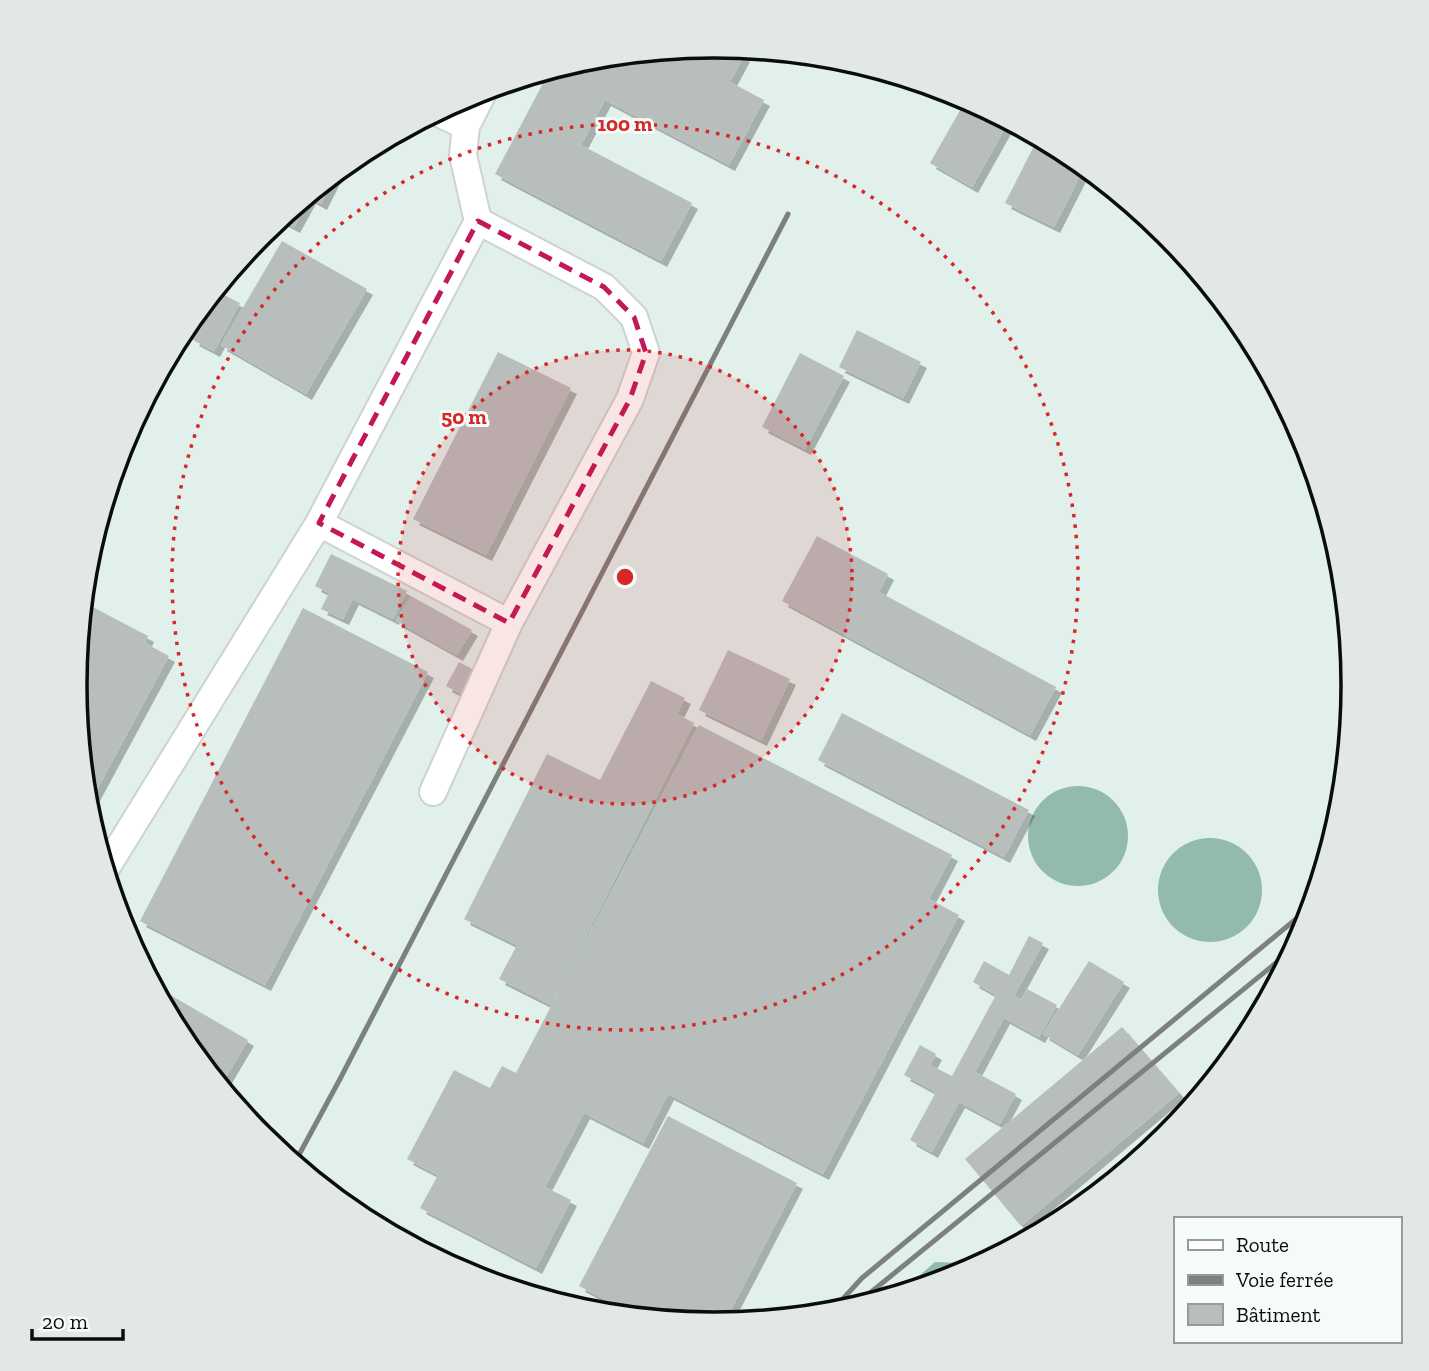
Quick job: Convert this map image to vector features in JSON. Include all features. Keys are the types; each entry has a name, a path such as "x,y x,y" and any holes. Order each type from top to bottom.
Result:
{"street":[{"path":"112,859 319,523 478,221 463,155 466,126 477,105"},
{"path":"448,117 466,126"},
{"path":"433,792 509,623 630,400 646,352 634,317 604,287 478,221"},
{"path":"319,523 509,623"}],"highlighted area":[{"path":"478,221 604,287 634,317 646,353 630,399 509,623 319,523"}],"shaded area":[{"path":"673,59 756,59 796,63 877,79 916,91 992,122 1097,187 1158,242 1213,303 1258,372 1278,408 1309,484 1321,523 1337,604 1341,644 1341,727 1337,767 1321,848 1309,887 1278,963 1213,1068 1158,1129 1097,1184 1028,1229 992,1249 916,1280 877,1292 796,1308 756,1312 673,1312 633,1308 552,1292 513,1280 437,1249 332,1184 271,1129 216,1068 171,999 151,963 120,887 108,848 92,767 88,727 88,644 92,604 108,523 120,484 151,408 216,303 271,242 332,187 401,142 437,122 513,91 552,79 633,63"},
{"path":"1078,786 1097,790 1113,801 1124,817 1128,836 1124,855 1113,871 1097,882 1078,886 1059,882 1043,871 1032,855 1028,836 1032,817 1043,801 1059,790"},
{"path":"1210,838 1230,842 1247,853 1258,870 1262,890 1258,910 1247,927 1230,938 1210,942 1190,938 1173,927 1162,910 1158,890 1162,870 1173,853 1190,842"},
{"path":"935,1262 960,1263 955,1265 913,1281"}],"building":[{"path":"673,59 743,59 730,82 764,100 729,165 605,100 581,145 692,203 661,261 495,174 544,81 552,79 633,63"},
{"path":"961,109 1005,129 972,187 930,163"},
{"path":"1034,146 1080,176 1054,227 1005,203"},
{"path":"328,191 321,204 316,201"},
{"path":"301,214 294,227 290,225"},
{"path":"282,241 367,289 306,394 221,345"},
{"path":"223,295 240,303 214,351 193,340"},
{"path":"857,330 921,362 903,398 839,367"},
{"path":"498,352 571,388 486,555 413,519"},
{"path":"800,353 844,376 805,449 762,427"},
{"path":"817,536 888,574 879,592 1056,687 1030,735 782,601"},
{"path":"331,554 407,591 393,619 353,599 343,619 321,609 329,593 315,586"},
{"path":"411,596 472,630 457,655 396,621"},
{"path":"92,607 148,636 145,643 169,656 96,791 88,727 87,686"},
{"path":"303,608 428,672 265,985 140,921"},
{"path":"728,650 790,679 761,740 699,710"},
{"path":"459,662 478,672 465,696 446,686"},
{"path":"651,681 685,698 677,714 694,723 551,1005 499,979 517,945 464,919 547,754 600,780"},
{"path":"842,713 1029,810 1004,857 818,760"},
{"path":"699,725 952,855 929,899 959,915 823,1174 668,1094 643,1143 584,1113 545,1187 571,1200 536,1268 420,1208 438,1175 407,1159 454,1070 490,1088 502,1066 516,1073"},
{"path":"1029,936 1043,943 1014,996 1021,1000 1027,989 1057,1005 1039,1037 1004,1018 975,1072 1016,1094 1000,1124 959,1102 932,1152 910,1140 936,1092 904,1075 920,1045 936,1054 930,1065 952,1076 996,995 973,982 984,961 1009,975"},
{"path":"1089,961 1124,982 1078,1055 1043,1034"},
{"path":"168,994 248,1040 225,1079"},
{"path":"1122,1027 1179,1093 1021,1226 965,1159"},
{"path":"668,1116 797,1183 729,1313 673,1312 616,1305 579,1286"}],"railway":[{"path":"299,1155 788,214"},
{"path":"842,1300 862,1278 1297,918"},
{"path":"869,1294 1279,960"}]}
